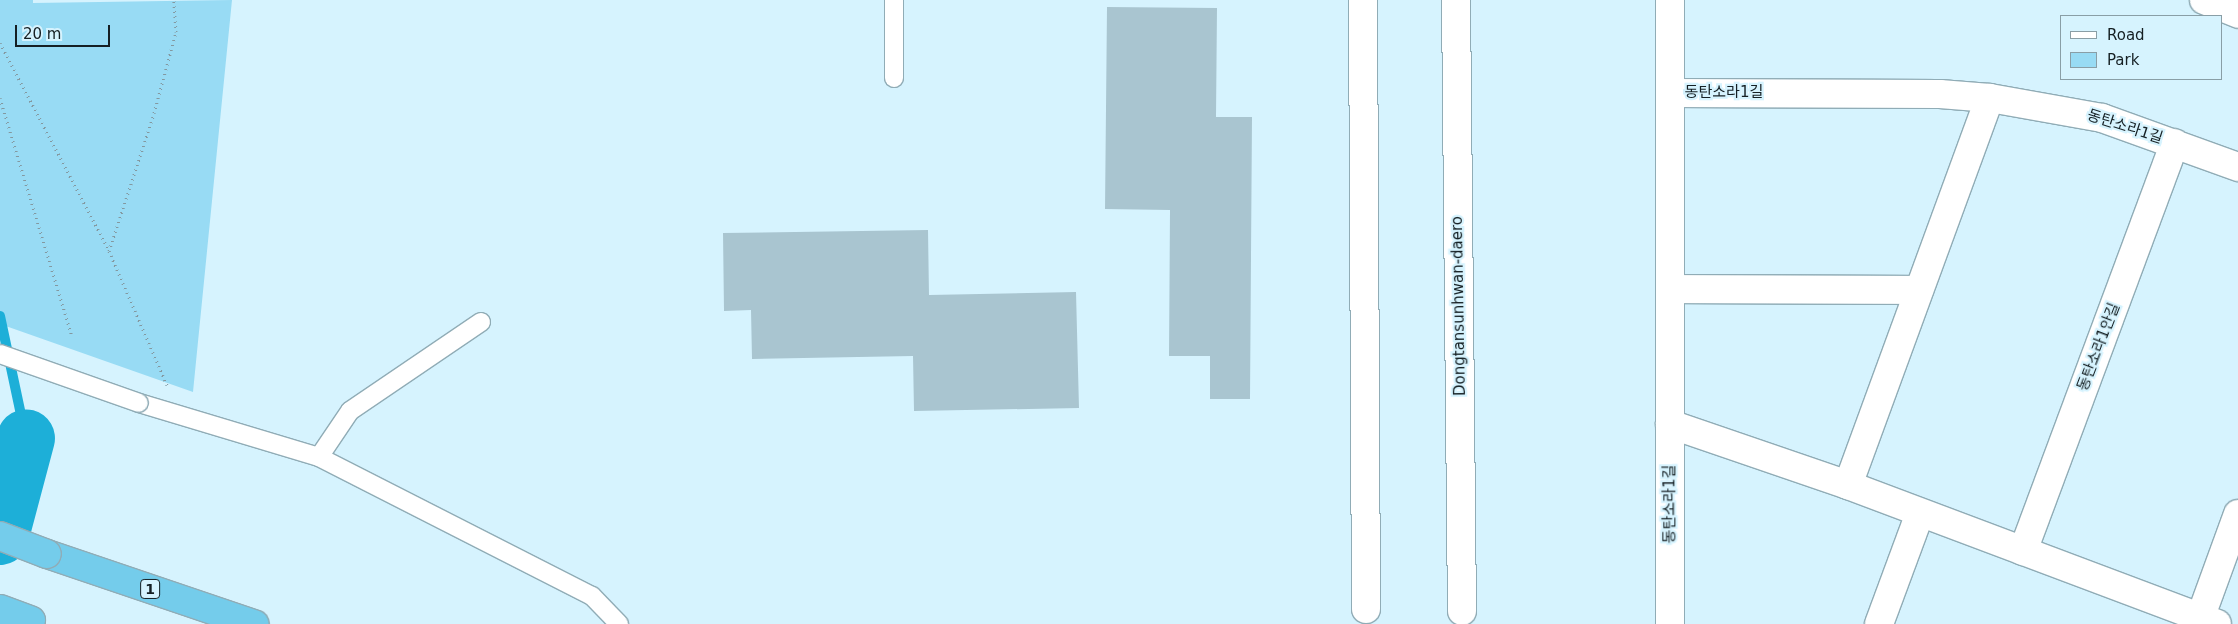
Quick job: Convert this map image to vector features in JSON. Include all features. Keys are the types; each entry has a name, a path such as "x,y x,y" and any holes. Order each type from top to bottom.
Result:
{"highway":[{"name":"1","path":"0,536 47,554 254,624"},
{"path":"0,609 36,622"}],"street":[{"path":"1363,0 1366,609"},
{"name":"Dongtansunhwan-daero","path":"1456,0 1462,611"},
{"path":"1670,0 1670,93"},
{"path":"2204,0 2238,14"},
{"name":"동탄소라1길","path":"1670,624 1670,93 1940,94 1990,98 2102,118 2238,167"},
{"path":"1848,485 1990,98"},
{"name":"동탄소라1안길","path":"2023,551 2175,143"},
{"path":"1670,289 1919,290"},
{"path":"1670,424 1848,485 2205,622 2238,514"},
{"path":"1879,624 1920,513"}],"lane":[{"path":"894,0 894,78"},
{"path":"319,458 350,411 481,322"},
{"path":"0,354 139,403 319,458 592,596 619,624"}],"path":[{"path":"109,251 154,113 176,32 174,0"},
{"path":"0,43 109,251 180,416"},
{"path":"0,98 72,336"}],"green space":[{"path":"0,0 33,0 33,3 232,0 193,392 0,324"}],"building":[{"path":"1107,7 1217,8 1216,117 1252,117 1250,399 1210,399 1210,356 1169,356 1170,210 1105,209"},
{"path":"928,230 929,295 1076,292 1079,408 914,411 913,356 752,359 751,310 724,311 723,233"}],"waterway":[{"path":"0,316 26,438"},
{"path":"0,536 26,438"}]}
